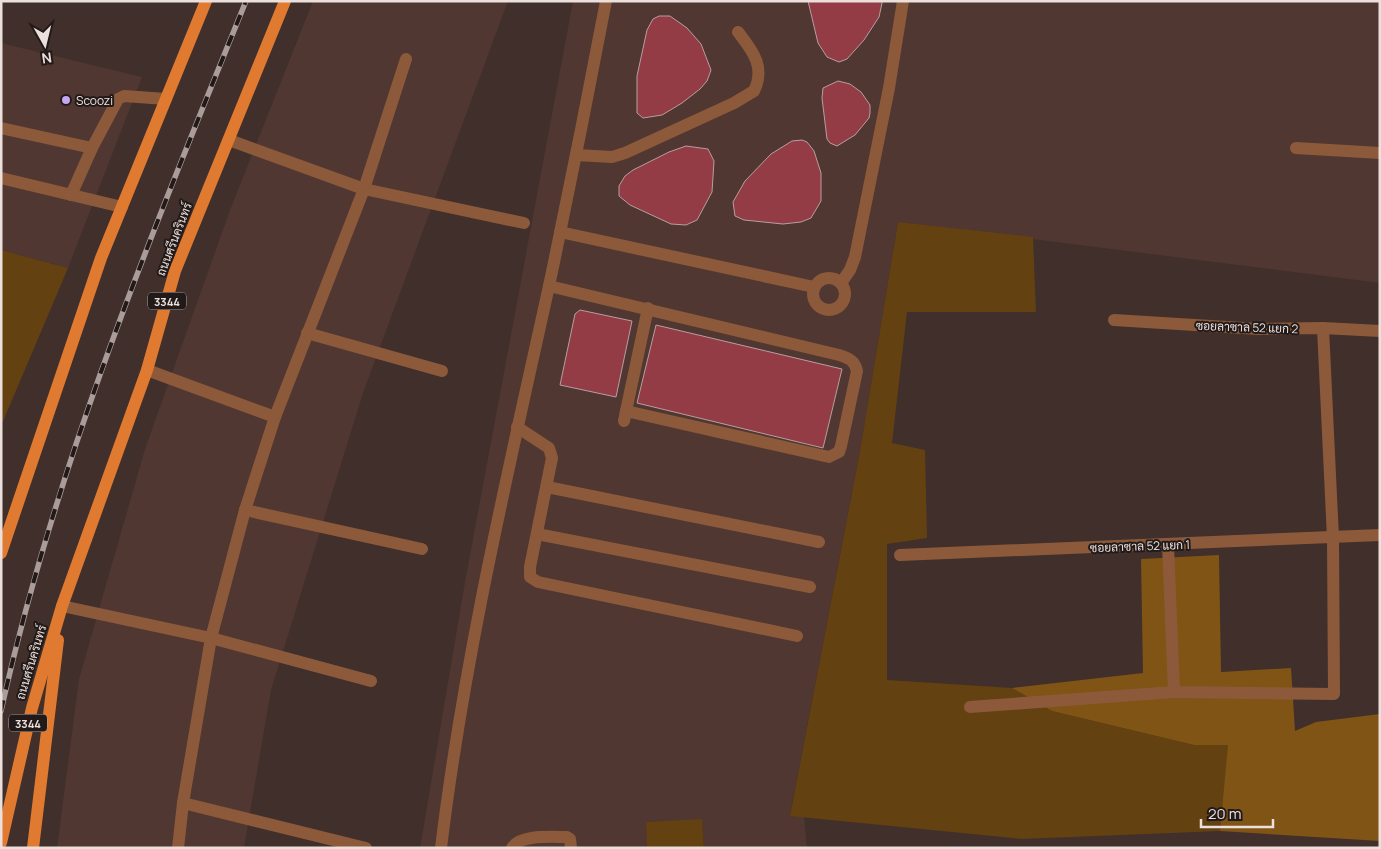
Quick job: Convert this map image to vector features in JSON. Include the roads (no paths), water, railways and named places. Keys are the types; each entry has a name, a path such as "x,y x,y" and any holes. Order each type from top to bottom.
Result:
{"main road":[{"path":"2,554 100,258 206,1"},
{"name":"ถนนศรีนครินทร์","path":"1,843 32,708 62,606 147,370 175,271 285,1"},
{"name":"ถนนศรีนครินทร์","path":"33,848 62,606"}],"street":[{"path":"441,848 450,776 494,539 549,286 606,1"},
{"path":"841,283 856,257 889,88 903,1"},
{"path":"576,155 599,158 625,153 734,103 754,91 760,71 757,61 738,32"},
{"path":"178,848 183,803 211,638 245,510 274,417 364,189 406,58"},
{"path":"71,195 92,148 118,99 124,96 166,99"},
{"path":"1,128 92,148"},
{"path":"229,140 364,189 524,223"},
{"path":"1296,148 1380,152"},
{"path":"1,178 122,207"},
{"path":"560,232 814,287 826,278 833,278 841,283 846,295 844,302 833,310 819,307 814,301 814,287"},
{"path":"549,286 648,308 848,358 856,366 855,382 839,452 829,457 625,416 648,308"},
{"name":"ซอยลาซาล 52 แยก 2","path":"1114,320 1259,329 1323,328 1380,331"},
{"path":"970,707 1174,692 1334,694 1333,538 1323,328"},
{"path":"307,333 442,371"},
{"path":"147,370 274,417"},
{"path":"517,427 544,444 552,454 553,462 530,572 530,576 538,582 797,636"},
{"path":"547,487 819,542"},
{"path":"245,510 422,549"},
{"path":"537,534 810,587"},
{"name":"ซอยลาซาล 52 แยก 1","path":"900,555 1380,535"},
{"path":"1168,544 1174,692"},
{"path":"62,606 211,638 371,682"},
{"path":"183,803 366,848"},
{"path":"512,848 517,842 526,839 567,837 570,839 571,848"}],"railway":[{"path":"1,711 23,619 49,528 108,351 175,176 246,1"}],"place":[{"name":"Scoozi","path":"66,100"}]}
